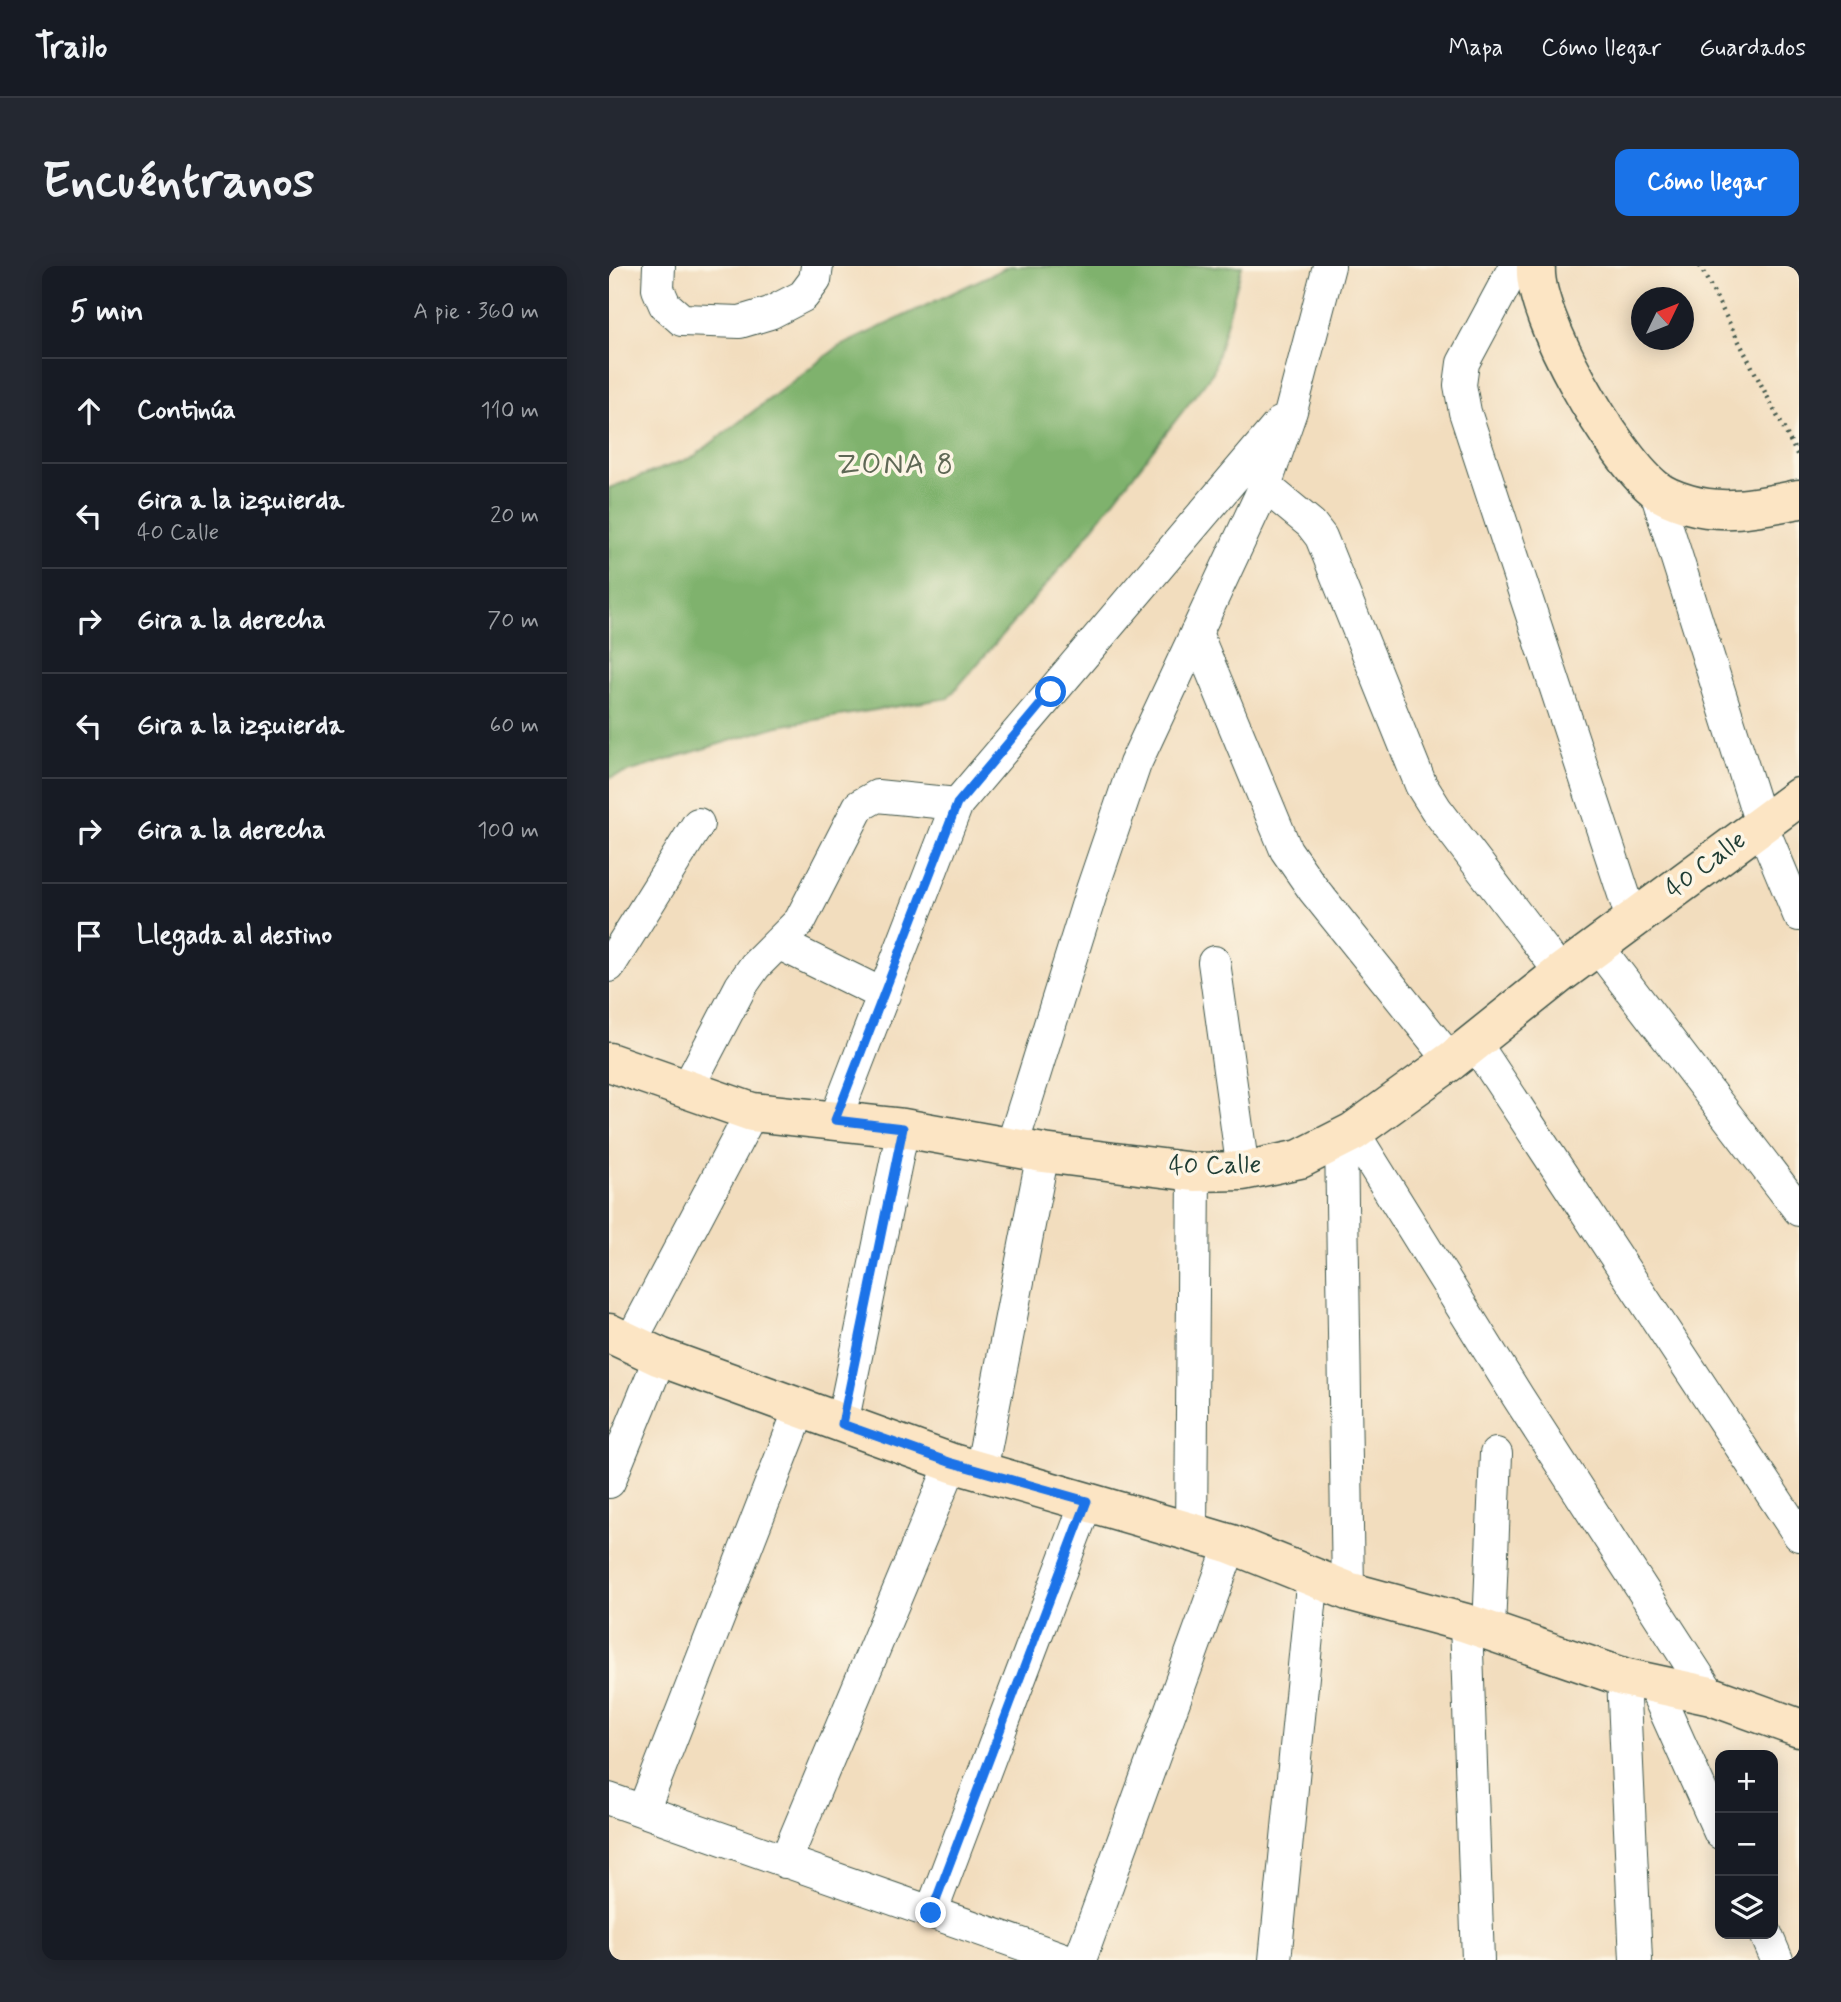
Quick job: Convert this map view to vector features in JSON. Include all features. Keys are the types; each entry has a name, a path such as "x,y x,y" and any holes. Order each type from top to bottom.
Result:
{"street":[{"path":"659,266 658,289 665,305 682,320 740,322 770,313 803,296 815,280 817,266"},
{"path":"785,1861 966,1467 1027,1149 1091,890 1135,764 1265,486 1290,411 1329,266"},
{"path":"1515,266 1463,363 1460,373 1462,399 1632,919"},
{"path":"1536,266 1539,300 1565,361 1620,449 1655,489 1761,824 1799,915"},
{"path":"835,1120 957,804 1290,411"},
{"path":"1265,486 1311,524 1321,537 1421,785 1436,809 1561,973"},
{"path":"1655,489 1688,504 1718,510 1742,510 1799,499"},
{"path":"1196,633 1286,850 1313,889 1463,1052 1799,1535"},
{"path":"686,1091 741,986 755,966 800,921 859,806 877,796 957,804"},
{"name":"40 Calle","path":"609,1063 752,1112 903,1128 1027,1149 1194,1172 1243,1171 1300,1159 1347,1135 1463,1052 1632,919 1799,797"},
{"path":"609,966 698,824"},
{"path":"778,943 884,995"},
{"path":"1597,946 1799,1210"},
{"path":"1214,962 1243,1171"},
{"path":"609,1482 633,1344 752,1112"},
{"path":"842,1424 903,1128"},
{"path":"1347,1135 1348,1591"},
{"path":"1347,1135 1711,1696"},
{"path":"1191,1532 1194,1172"},
{"path":"633,1344 800,1409 966,1467 1231,1544 1348,1591 1477,1627 1638,1681 1711,1696 1799,1728"},
{"path":"643,1811 800,1409"},
{"path":"1478,1960 1477,1627 1496,1454"},
{"path":"931,1913 1087,1501"},
{"path":"1080,1960 1231,1544"},
{"path":"1275,1960 1313,1575"},
{"path":"1638,1681 1715,1824"},
{"path":"1636,1960 1638,1681"},
{"path":"609,1799 1067,1960"},
{"path":"1768,1939 1777,1960"}],"path":[{"path":"1700,266 1799,458"}],"green space":[{"path":"1009,266 1242,266 1213,372 1070,557 948,698 778,726 609,778 609,488 693,457 838,347"}],"district":[{"name":"ZONA 8","path":"896,464"}],"route":[{"path":"931,1913 1087,1501 952,1463 842,1424 903,1128 835,1120 957,804 1051,692"}]}
